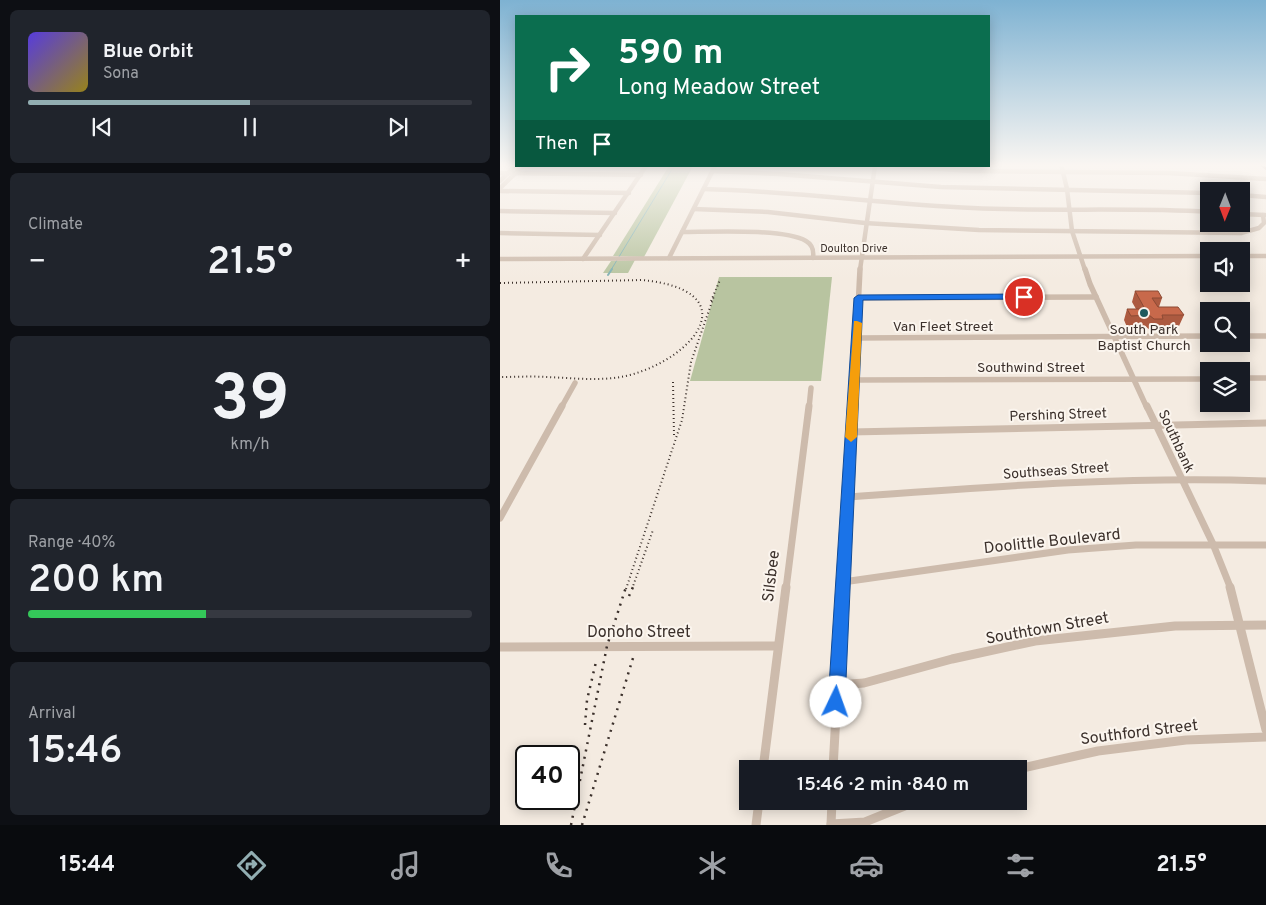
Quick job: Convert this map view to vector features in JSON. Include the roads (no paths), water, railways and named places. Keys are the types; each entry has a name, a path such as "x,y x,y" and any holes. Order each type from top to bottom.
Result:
{"street":[{"path":"583,259 621,202"},
{"path":"669,258 697,202"},
{"path":"833,760 858,298 869,202"},
{"path":"892,202 976,208 1070,208 1200,212"},
{"name":"Southbank","path":"1069,202 1072,231 1079,257 1180,478 1213,544 1233,594 1242,624 1266,730"},
{"path":"694,209 782,213 865,223 979,230 1072,231 1241,232 1259,228 1264,223 1264,215 1250,214"},
{"path":"500,211 614,213"},
{"path":"682,232 791,236 809,243 814,251 814,258"},
{"path":"500,233 600,235"},
{"name":"Doulton Drive","path":"500,259 1200,256"},
{"path":"1250,256 1266,256"},
{"path":"858,298 1096,297"},
{"name":"Van Fleet Street","path":"857,338 1200,336"},
{"path":"1250,336 1266,336"},
{"path":"1250,378 1266,378"},
{"name":"Southwind Street","path":"854,380 1200,379"},
{"path":"500,518 575,383"},
{"name":"Silsbee","path":"764,760 811,388"},
{"name":"Pershing Street","path":"852,432 1266,423"},
{"name":"Southseas Street","path":"848,497 1094,479 1180,478 1266,481"},
{"name":"Doolittle Boulevard","path":"843,582 1068,550 1136,545 1266,545"},
{"name":"Southtown Street","path":"837,685 864,684 952,659 1035,641 1132,628 1242,624 1266,625"},
{"name":"Donoho Street","path":"500,647 778,646"},
{"name":"Southford Street","path":"1027,767 1108,749 1186,740 1266,737"},
{"path":"756,825 758,810"},
{"path":"832,810 831,824 865,822 895,810"}],"waterway":[{"path":"611,270 652,202"},
{"path":"608,275 612,269"}],"railway":[{"path":"500,283 642,280 674,286 693,296 702,309 700,324 691,339 675,354 655,366 630,375 599,379 500,377"},
{"path":"711,301 720,280"},
{"path":"626,589 682,420 691,362 714,296"},
{"path":"673,382 674,435"},
{"path":"632,589 653,530"},
{"path":"571,825 607,646 626,587"},
{"path":"629,596 633,587"},
{"path":"582,825 633,658"},
{"path":"585,725 587,700 596,662"}],"place":[{"name":"South Park Baptist Church","path":"1144,313"}]}
